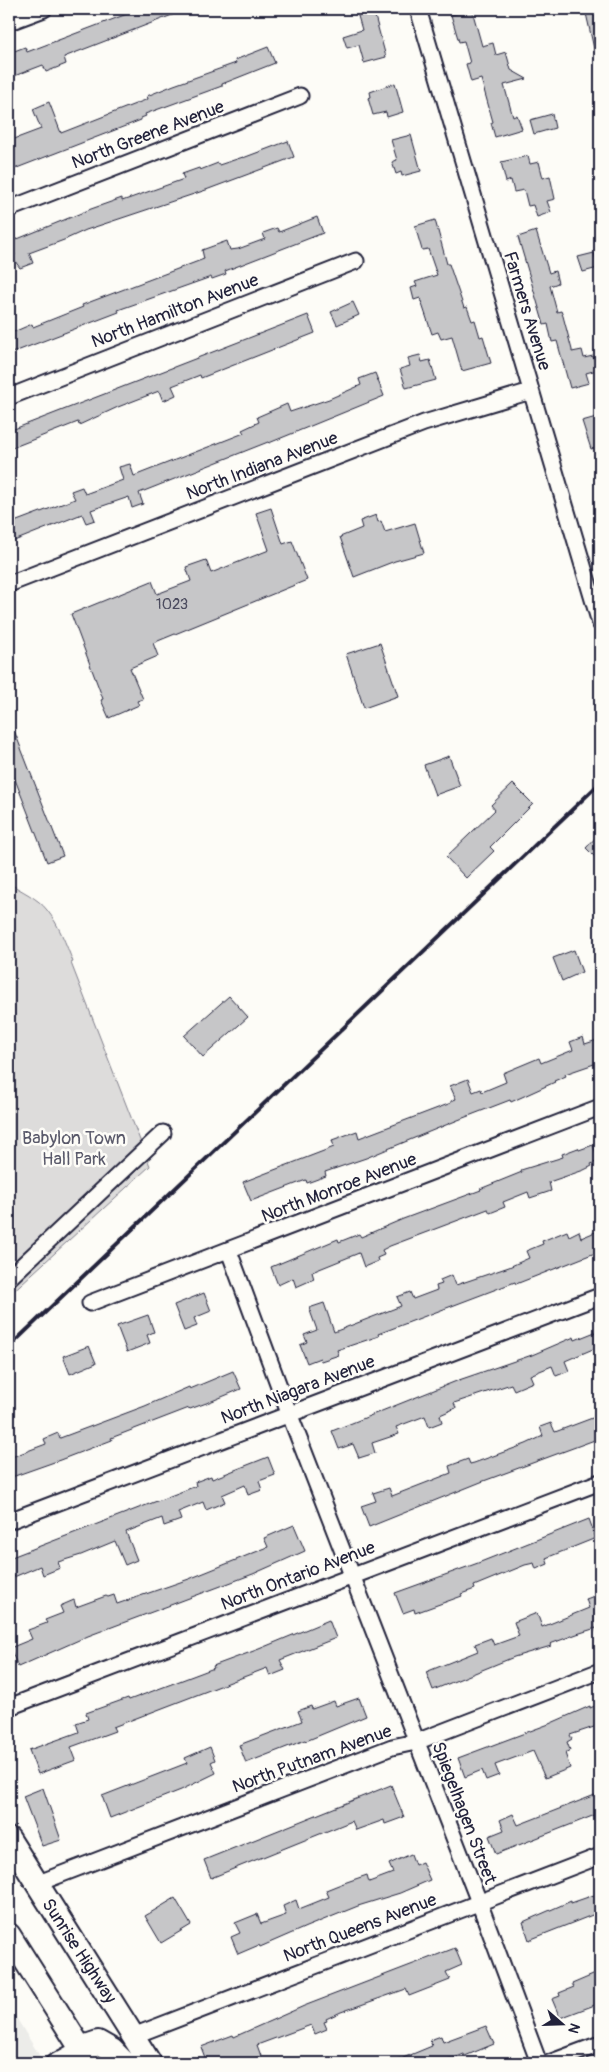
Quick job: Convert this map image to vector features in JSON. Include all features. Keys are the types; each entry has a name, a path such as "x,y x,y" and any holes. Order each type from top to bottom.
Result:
{"highway":[{"name":"Sunrise Highway","path":"9,1839 150,2063"},
{"path":"9,1935 85,2055 98,2042 112,2050 125,2063"},
{"path":"133,2036 158,2063"}],"street":[{"path":"9,22 44,9"},
{"name":"Farmers Avenue","path":"418,9 600,623"},
{"name":"North Greene Avenue","path":"9,209 300,96"},
{"name":"North Hamilton Avenue","path":"9,397 356,261"},
{"name":"North Indiana Avenue","path":"9,584 424,424 531,391"},
{"name":"North Monroe Avenue","path":"90,1303 600,1107"},
{"path":"9,1278 163,1133"},
{"path":"229,1251 288,1413"},
{"name":"North Niagara Avenue","path":"9,1521 288,1413 600,1296"},
{"name":"Spiegelhagen Street","path":"288,1413 540,2063"},
{"name":"North Ontario Avenue","path":"9,1707 600,1482"},
{"name":"North Putnam Avenue","path":"36,1884 392,1747 416,1742 600,1671"},
{"name":"North Queens Avenue","path":"133,2036 600,1856"},
{"path":"549,2063 600,2044"},
{"path":"53,2063 85,2055"}],"shaded area":[{"path":"9,2006 44,2063 9,2063"}],"green space":[{"name":"Babylon Town Hall Park","path":"9,883 34,898 43,906 59,928 150,1166 9,1295"}],"building":[{"path":"140,9 185,10 64,57 66,64 46,72 43,65 9,78 9,53 25,47 27,52"},
{"path":"356,9 373,9 386,57 364,63 359,45 347,48 343,36 362,30"},
{"path":"585,9 600,9 600,53 595,53"},
{"path":"472,10 482,46 493,43 496,55 506,52 511,70 527,79 504,85 513,117 517,115 522,129 495,137 491,123 493,122 481,79 471,82 466,64 470,63 464,41 459,42 451,15"},
{"path":"268,47 275,63 222,84 222,86 145,114 146,116 141,118 141,120 9,171 9,141 41,129 33,109 49,102 61,133 148,99 147,96 174,85 236,63 235,60"},
{"path":"395,83 403,112 387,117 386,112 373,115 368,98 371,97 370,92"},
{"path":"552,114 555,128 534,134 530,120"},
{"path":"411,135 421,171 402,176 401,172 396,174 392,162 397,160 391,140"},
{"path":"288,141 294,157 206,190 86,230 29,253 33,263 20,268 12,257 15,255 10,242 91,209 122,198 122,201 184,179 182,174 218,163 219,165 243,158"},
{"path":"528,156 530,164 539,162 543,178 550,176 555,199 547,201 551,212 537,217 533,205 528,206 524,190 514,192 511,180 506,182 501,162"},
{"path":"317,217 323,233 225,271 226,274 212,279 211,277 118,310 119,312 9,354 9,334 32,324 33,327 83,307 82,305 204,259 202,250 227,241 230,250 238,249 265,239 263,233 277,228 279,232"},
{"path":"435,220 447,264 449,264 464,308 467,307 472,321 475,320 480,337 483,336 491,363 462,371 452,336 441,339 438,332 432,334 420,298 414,300 411,288 417,286 415,282 437,275 428,249 422,250 415,226"},
{"path":"536,231 549,273 555,271 558,283 550,286 557,312 561,311 563,316 572,352 582,350 584,358 593,356 597,370 586,373 589,383 570,388 557,341 552,342 548,324 544,325 518,237"},
{"path":"594,253 598,268 583,272 578,257"},
{"path":"353,302 359,315 337,325 331,312"},
{"path":"308,315 315,333 201,378 200,375 172,386 176,395 163,401 159,391 79,425 78,422 9,449 9,431"},
{"path":"420,355 422,362 430,360 436,380 406,388 400,369 410,366 408,358"},
{"path":"375,373 384,396 139,493 143,504 132,508 129,497 91,510 95,520 86,523 82,514 9,543 9,524 75,499 71,491 82,487 85,494 123,480 119,467 130,464 134,476 244,433 242,430 259,422 257,417 287,404 290,412 329,399 361,385 359,379"},
{"path":"600,416 600,447 591,449 582,421"},
{"path":"271,508 283,544 292,541 307,580 153,643 158,656 130,668 143,699 137,701 139,705 109,718 71,614 152,581 157,594 191,581 186,567 206,560 211,573 269,550 256,513"},
{"path":"376,515 378,522 381,521 385,532 415,523 424,553 395,561 354,577 340,537 362,528 360,521"},
{"path":"380,643 398,696 364,708 346,654"},
{"path":"10,720 63,856 47,862 9,764"},
{"path":"449,756 460,786 435,795 424,765"},
{"path":"513,784 533,804 490,847 494,851 466,878 446,857 495,810 491,805"},
{"path":"600,833 600,862 586,848"},
{"path":"574,950 582,972 562,981 553,958"},
{"path":"229,996 248,1017 203,1057 184,1036"},
{"path":"583,1037 585,1044 600,1039 600,1062 565,1074 566,1076 555,1082 511,1102 510,1100 366,1158 325,1172 326,1176 307,1183 306,1180 251,1201 243,1182 334,1147 332,1140 357,1131 359,1138 451,1103 451,1101 456,1099 450,1086 468,1079 473,1092 481,1089 482,1092 506,1082 503,1073 539,1058 541,1063 573,1050 570,1042"},
{"path":"593,1145 599,1161 591,1164 592,1166 584,1170 549,1182 551,1191 530,1198 528,1192 503,1202 505,1207 490,1213 488,1209 390,1246 382,1250 384,1255 377,1258 378,1261 364,1267 359,1253 312,1272 314,1279 296,1287 293,1278 278,1285 271,1267 338,1239 339,1242 359,1234 361,1237 481,1190 522,1172 521,1170 563,1157 562,1154 578,1148 579,1150"},
{"path":"600,1230 600,1251 378,1334 379,1336 337,1350 339,1355 321,1361 320,1358 307,1363 300,1345 307,1342 304,1335 317,1330 309,1308 324,1303 334,1332 401,1306 397,1297 410,1292 413,1299 437,1290 436,1286 442,1284 440,1280 452,1275 456,1285 509,1267 529,1258 526,1251 543,1244 542,1241 567,1231 569,1236 579,1231 581,1238"},
{"path":"204,1293 211,1311 194,1318 197,1326 184,1331 174,1305"},
{"path":"148,1315 154,1332 147,1335 150,1343 127,1352 117,1326"},
{"path":"600,1330 600,1346 565,1361 569,1371 556,1376 552,1366 530,1375 533,1382 514,1390 511,1384 454,1403 456,1408 440,1415 442,1422 429,1427 425,1416 396,1427 399,1434 372,1443 375,1453 359,1458 353,1444 339,1449 332,1431 459,1380 532,1355 574,1337 575,1340"},
{"path":"89,1346 96,1363 70,1374 63,1356"},
{"path":"233,1371 241,1389 9,1478 9,1458 46,1444 44,1439 58,1433 60,1438"},
{"path":"595,1417 600,1430 600,1438 481,1482 369,1527 361,1506 376,1501 373,1493 389,1488 392,1496 451,1473 449,1466 468,1459 470,1464 474,1463 526,1444 543,1436 540,1427 551,1423 555,1432"},
{"path":"268,1457 275,1475 259,1481 262,1490 248,1495 245,1485 222,1495 225,1502 206,1510 203,1502 178,1512 181,1520 164,1526 162,1518 126,1532 137,1560 125,1565 115,1541 58,1562 60,1568 43,1575 40,1566 9,1579 9,1558 196,1486 195,1482 211,1476 212,1479"},
{"path":"589,1519 596,1538 546,1558 548,1564 536,1569 534,1563 525,1565 474,1586 475,1589 461,1594 462,1596 415,1613 414,1609 403,1613 395,1593 478,1563"},
{"path":"294,1525 305,1551 253,1574 88,1636 18,1667 10,1648 32,1639 28,1630 47,1623 45,1620 63,1613 60,1606 74,1600 76,1607 114,1595 117,1604 189,1579 268,1547 264,1538"},
{"path":"600,1594 600,1635 598,1635 596,1628 577,1634 550,1644 551,1646 514,1657 433,1690 426,1672 478,1651 475,1644 491,1638 494,1645 519,1636 514,1622 537,1613 542,1627 589,1608 586,1599"},
{"path":"329,1620 336,1638 280,1660 285,1670 270,1676 267,1668 113,1727 115,1731 71,1747 76,1760 38,1774 29,1750 79,1732 76,1723 88,1719 86,1713 128,1698 129,1700 214,1668 213,1666"},
{"path":"359,1698 366,1716 246,1763 239,1745 302,1721 298,1711 311,1706 312,1709 334,1701 336,1706"},
{"path":"600,1704 600,1725 570,1735 572,1739 567,1742 570,1750 565,1753 570,1768 545,1778 533,1751 495,1765 499,1775 486,1780 482,1770 465,1777 458,1758 549,1724 590,1706 590,1708"},
{"path":"210,1747 215,1760 211,1762 216,1773 181,1790 110,1818 102,1796 187,1763 185,1758"},
{"path":"391,1785 404,1817 385,1824 384,1820 356,1830 352,1821 211,1878 204,1860"},
{"path":"43,1788 61,1840 42,1846 23,1796"},
{"path":"600,1793 600,1813 496,1854 489,1836 504,1830 500,1820 513,1814 518,1825"},
{"path":"411,1854 415,1865 422,1862 430,1880 400,1893 358,1906 260,1947 259,1945 238,1954 231,1937 240,1933 235,1923 257,1914 261,1924 286,1915 283,1906 296,1900 299,1909 329,1897 326,1890 341,1884 367,1875 369,1882 393,1873 389,1864"},
{"path":"594,1895 600,1912 529,1940 523,1922 571,1901 571,1903"},
{"path":"175,1898 191,1925 161,1943 145,1916"},
{"path":"455,1948 462,1965 446,1972 450,1980 409,1996 406,1989 341,2012 326,2019 327,2021 324,2022 327,2029 315,2034 311,2025 257,2045 261,2056 243,2063 207,2063 201,2047 233,2035 234,2037 304,2006"},
{"path":"600,1972 600,2003 560,2018 552,1999 560,1996 559,1993 574,1987 572,1984"},
{"path":"486,2026 494,2044 465,2056 464,2054 442,2063 391,2063 432,2046 430,2040 441,2036 443,2042"}],"railway":[{"path":"9,1347 600,783"}]}
